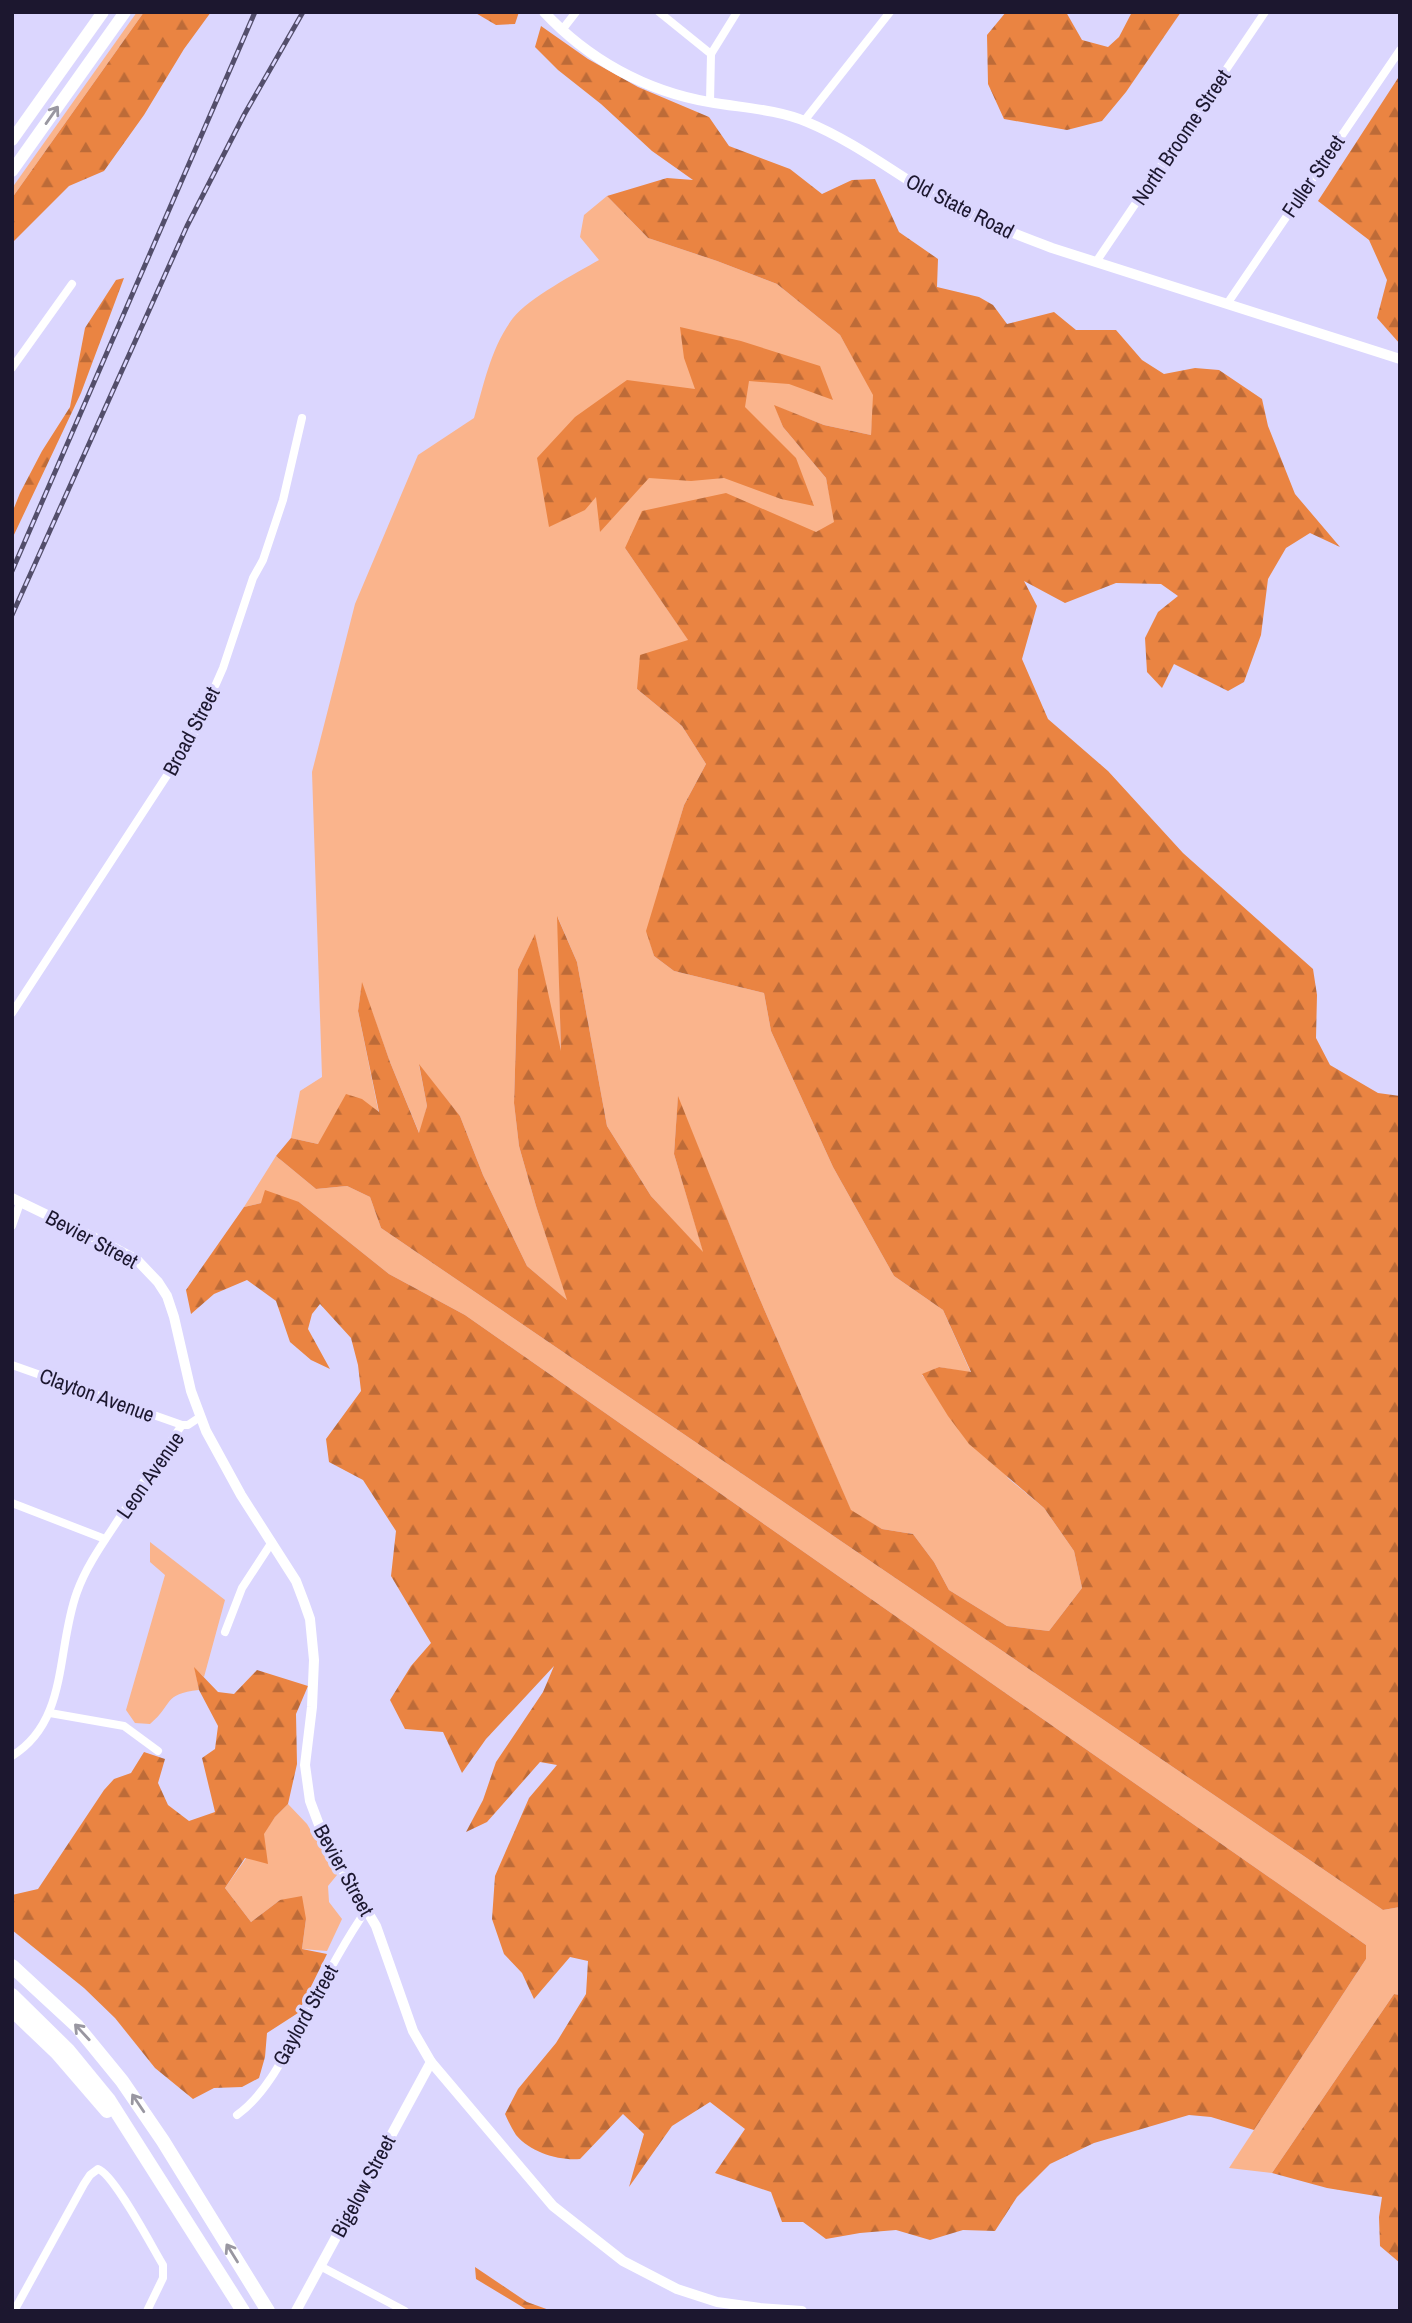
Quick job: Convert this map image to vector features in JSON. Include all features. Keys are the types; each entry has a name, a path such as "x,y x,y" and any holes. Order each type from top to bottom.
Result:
{"highway":[{"path":"12,1957 88,2039 122,2081 163,2141 268,2311"},
{"path":"12,1966 51,2000"},
{"path":"12,1995 76,2059 109,2100 243,2311"},
{"path":"12,2010 57,2053 142,2151"}],"main road":[{"path":"12,139 103,12"},
{"path":"12,171 125,12"}],"street":[{"name":"Old State Road","path":"544,12 598,58 623,73 666,91 710,102 777,112 804,121 849,143 964,212 1007,232 1400,359"},
{"path":"562,30 576,12"},
{"path":"659,12 711,54"},
{"path":"710,102 711,54 737,12"},
{"path":"804,121 890,12"},
{"name":"North Broome Street","path":"1096,262 1265,12"},
{"name":"Fuller Street","path":"1227,304 1400,50"},
{"path":"12,368 72,284"},
{"name":"Broad Street","path":"12,1013 194,734 223,668 253,578 263,560 283,500 302,418"},
{"path":"12,1226 16,1201"},
{"name":"Bevier Street","path":"16,1201 137,1260 167,1296 200,1417 241,1496 296,1581 310,1619 314,1660 304,1765 307,1791 317,1825 367,1909 381,1938 413,2031 430,2062 553,2206 623,2261 677,2289 717,2302 802,2311"},
{"name":"Clayton Avenue","path":"12,1365 182,1425"},
{"name":"Leon Avenue","path":"50,1713 78,1588 105,1539 182,1425 188,1425 200,1417"},
{"path":"12,1503 105,1539"},
{"path":"225,1632 242,1588 272,1542"},
{"path":"12,1756 36,1737 50,1713 124,1726 158,1751"},
{"name":"Gaylord Street","path":"237,2115 258,2096 275,2070 346,1940 367,1909"},
{"name":"Bigelow Street","path":"296,2311 430,2062"},
{"path":"14,2311 95,2170 103,2170 115,2185 163,2265 163,2277 147,2311"},
{"path":"320,2266 391,2308 405,2311"}],"shaded area":[{"path":"137,12 144,12 12,198 12,188"},
{"path":"607,196 648,238 777,284 840,335 874,395 871,435 824,425 775,406 783,427 826,478 835,522 816,533 772,515 625,548 689,641 637,689 682,726 706,764 684,805 647,931 654,956 674,971 764,993 771,1031 833,1167 894,1276 943,1310 971,1373 939,1367 922,1375 1009,1479 1044,1508 1074,1551 1082,1588 1049,1631 1007,1626 949,1590 934,1562 913,1534 882,1529 851,1511 755,1288 678,1098 674,1154 704,1254 651,1196 607,1126 577,962 558,918 561,1057 535,935 518,969 514,1103 519,1146 568,1301 527,1266 483,1175 460,1116 419,1065 427,1106 420,1135 362,984 358,1011 379,1114 318,1144 291,1138 300,1091 322,1077 312,772 355,604 418,455 474,418 494,353 505,329 520,310 541,294 599,260 580,237 584,215"},
{"path":"276,1156 316,1189 347,1186 370,1197 381,1228 1383,1910 1400,1907 1400,1995 1394,1994 1272,2173 1229,2168 1366,1959 1366,1945 465,1315 389,1274 299,1202 261,1203 244,1207"},
{"path":"150,1542 225,1600 204,1677 195,1669 199,1690 174,1697 150,1724 135,1723 126,1710 165,1575 150,1562"},
{"path":"288,1804 307,1824 337,1875 328,1886 329,1902 342,1919 327,1951 302,1949 306,1919 280,1900 251,1922 225,1888 275,1817"}],"green space":[{"path":"144,12 211,12 104,171 69,186 12,243 12,198"},
{"path":"474,12 519,12 515,24 496,25"},
{"path":"1006,12 1066,12 1082,40 1108,47 1119,37 1132,12 1181,12 1126,92 1102,121 1067,130 1004,119 988,84 987,35"},
{"path":"541,26 588,59 638,87 709,117 729,146 790,169 822,194 852,180 875,179 899,232 938,259 937,287 979,297 993,305 1007,324 1054,312 1076,330 1116,330 1142,360 1164,374 1195,368 1219,370 1262,399 1268,426 1295,494 1340,547 1310,533 1286,548 1268,579 1261,635 1244,682 1228,691 1174,664 1162,688 1147,672 1145,638 1158,612 1178,596 1161,584 1116,583 1065,603 1024,581 1037,606 1022,659 1048,719 1108,771 1183,853 1313,969 1317,995 1316,1038 1330,1065 1378,1093 1400,1096 1400,1907 1383,1910 381,1228 370,1197 347,1186 316,1189 276,1156 291,1138 318,1144 346,1094 362,1099 379,1112 358,1011 362,982 419,1133 427,1106 419,1064 460,1116 483,1175 527,1266 567,1300 519,1146 514,1103 518,969 535,934 561,1051 557,916 577,962 607,1126 651,1196 703,1252 674,1154 678,1096 755,1288 851,1510 882,1529 913,1534 934,1562 949,1590 1007,1626 1049,1631 1082,1588 1074,1551 1044,1508 969,1444 922,1374 939,1367 971,1372 943,1310 894,1276 833,1167 771,1031 764,993 674,971 654,956 646,931 684,805 706,764 682,726 637,689 640,655 688,640 625,548 642,511 726,493 816,532 834,522 826,478 783,427 774,405 824,425 871,435 873,395 840,335 777,284 648,238 607,196 667,178 693,180 652,151 535,47"},
{"path":"1400,75 1400,344 1377,318 1387,280 1369,240 1318,201"},
{"path":"124,278 81,393 12,539 12,513 20,493 70,407 85,328 116,280"},
{"path":"680,327 741,341 820,366 833,400 789,384 749,381 745,407 796,458 814,506 781,499 724,478 691,481 649,478 600,532 596,497 585,510 549,527 537,458 575,417 627,380 695,389 684,358"},
{"path":"265,1190 299,1202 389,1274 465,1315 1366,1945 1366,1959 1254,2130 1211,2117 1189,2115 1094,2143 1050,2164 1017,2197 995,2231 963,2230 930,2240 896,2230 826,2239 803,2222 782,2222 771,2192 715,2173 745,2129 710,2102 672,2126 629,2187 644,2134 623,2114 580,2159 545,2154 522,2141 505,2114 518,2089 556,2043 586,1994 588,1961 570,1957 534,1999 522,1973 504,1954 492,1919 495,1876 529,1798 557,1765 540,1762 487,1822 466,1832 483,1800 496,1762 543,1692 554,1666 486,1739 462,1773 443,1732 405,1729 390,1700 411,1666 431,1643 391,1576 396,1531 363,1480 329,1462 326,1439 361,1391 351,1338 320,1304 312,1314 308,1329 330,1369 311,1360 290,1342 276,1301 247,1280 214,1294 191,1314 186,1290 244,1207 261,1203"},
{"path":"194,1667 218,1692 234,1694 257,1670 308,1686 296,1714 297,1764 288,1804 264,1834 268,1864 245,1858 225,1888 251,1922 280,1900 302,1896 306,1919 302,1949 327,1954 298,2013 267,2033 265,2057 259,2078 242,2087 214,2088 193,2099 155,2068 115,2018 84,1988 12,1930 12,1895 38,1889 104,1790 114,1779 131,1773 144,1752 165,1759 158,1783 168,1805 189,1821 215,1812 202,1758 215,1749 218,1726 199,1690"},
{"path":"1394,1994 1400,1995 1400,2263 1380,2246 1379,2217 1382,2197 1327,2188 1272,2173"},
{"path":"475,2267 527,2302 552,2311 529,2311 476,2279"}],"railway":[{"path":"12,571 255,12"},
{"path":"12,615 187,226 244,115 303,12"}]}
